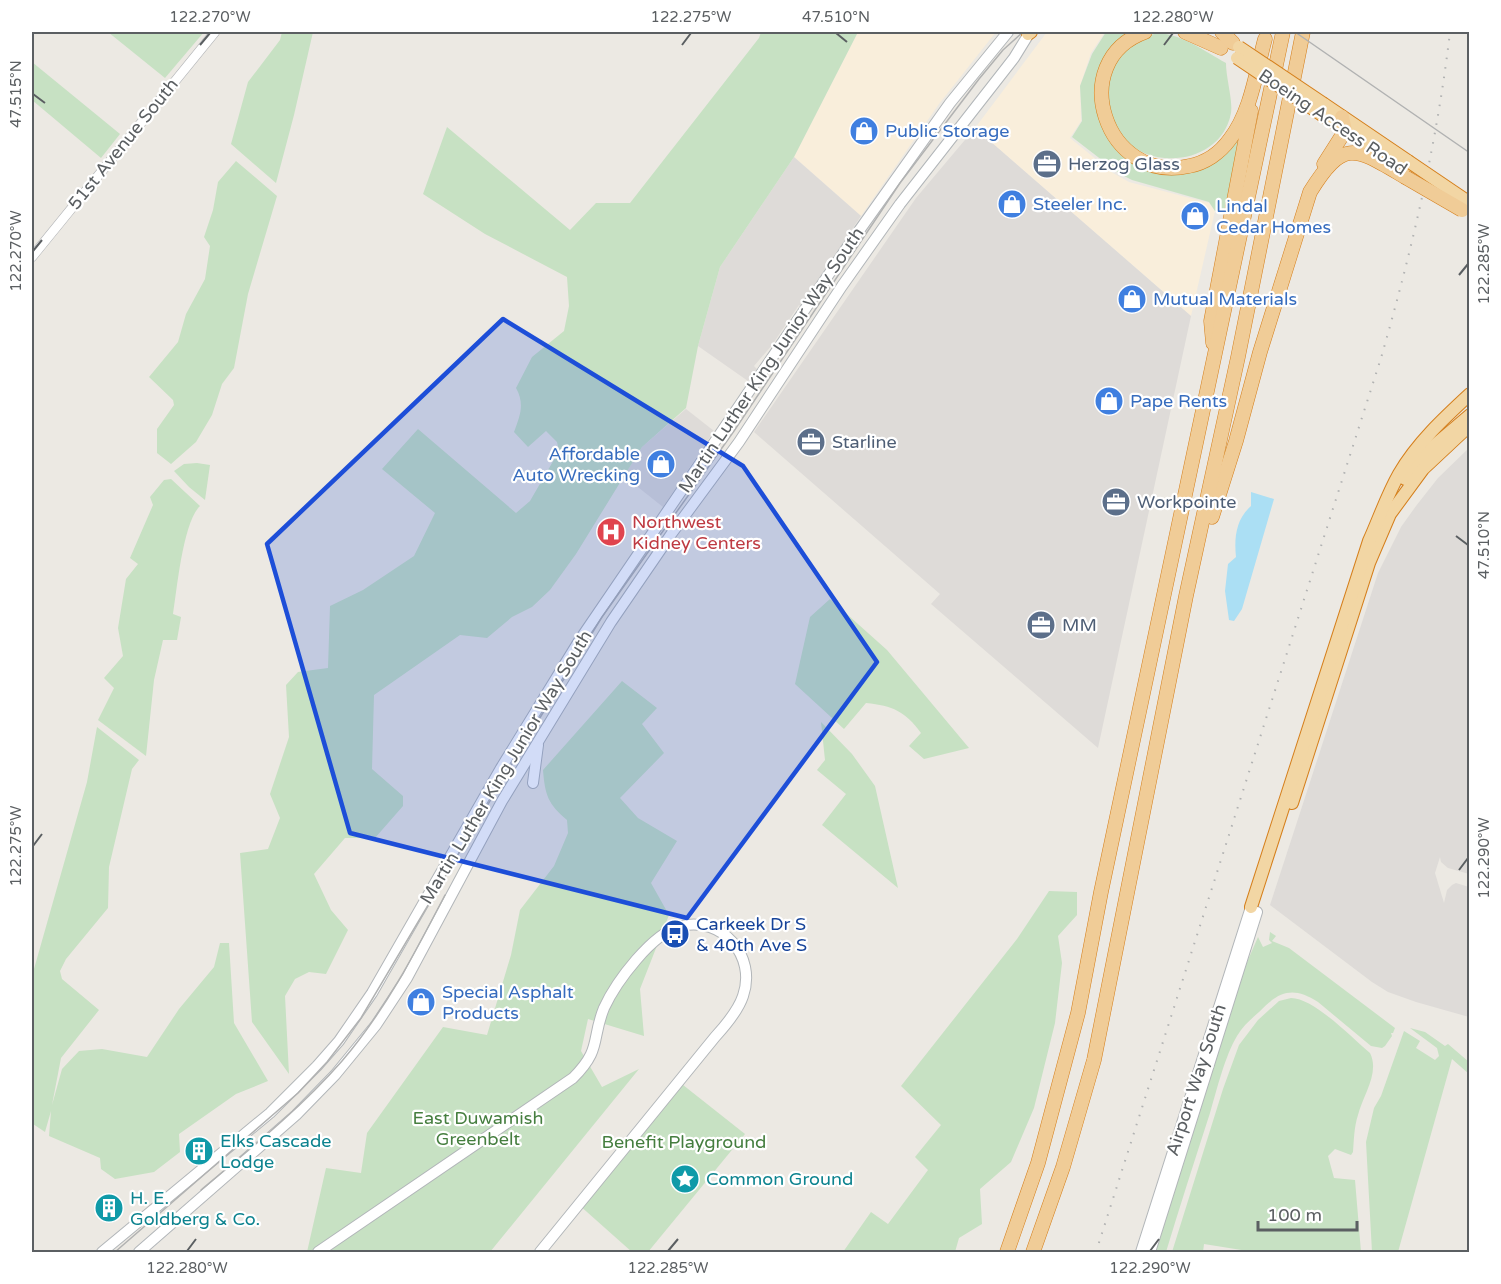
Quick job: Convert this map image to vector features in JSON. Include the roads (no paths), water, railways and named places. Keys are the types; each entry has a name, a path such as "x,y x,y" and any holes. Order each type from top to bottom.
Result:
{"highway":[{"path":"1145,32 1127,39 1110,60 1103,81 1101,100 1103,110 1113,135 1128,152 1143,162 1174,168 1191,166 1205,160 1225,146 1232,137 1245,110 1266,35"},
{"path":"1185,32 1233,49"},
{"name":"Boeing Access Road","path":"1196,32 1233,49"},
{"name":"Boeing Access Road","path":"1215,32 1233,49 1406,170"},
{"path":"1222,32 1233,49"},
{"path":"1007,1252 1038,1163 1078,1013 1101,892 1283,32"},
{"path":"1033,1252 1063,1167 1094,1060 1186,596 1240,345 1303,32"},
{"path":"1214,354 1211,321 1266,35"},
{"path":"1320,177 1343,124"},
{"path":"1186,596 1236,441 1260,352 1296,235 1310,192 1320,177 1341,155 1355,152 1385,165 1406,170 1467,209"},
{"path":"1254,909 1361,561 1400,472 1412,454 1470,394"},
{"path":"1383,509 1401,483 1430,449 1470,415"},
{"path":"1254,909 1370,563 1386,523 1423,469 1470,425"}],"main road":[{"name":"Martin Luther King Junior Way South","path":"102,1252 270,1113 339,1041 372,993 511,750 579,641 846,249 950,103 1008,32"},
{"name":"Martin Luther King Junior Way South","path":"139,1252 296,1115 360,1046 407,978 485,831 610,622 672,533 740,442 845,282 913,186 1014,58 1030,32"},
{"path":"533,783 540,738"},
{"name":"Airport Way South","path":"1141,1252 1254,909"},
{"name":"Airport Way South","path":"1150,1252 1254,909"},
{"path":"318,1252 573,1078 592,1055 601,1018 618,984 657,938 680,926 699,925 726,934 739,949 746,967 744,995 734,1013 540,1252"}],"street":[{"name":"51st Avenue South","path":"32,257 215,32"}],"water":[{"path":"1251,492 1274,499 1242,609 1234,621 1229,620 1225,591 1228,564 1236,557 1237,529 1242,517 1251,506"}],"tram line":[{"path":"115,1252 298,1093 327,1062 361,1018 602,617 734,431 900,183 979,79 1003,50 1023,32"},
{"path":"1295,32 1470,153"},
{"path":"201,1190 292,1112 326,1079 358,1042 386,1002 411,960 445,895"}],"railway":[{"path":"1096,1252 1381,358 1403,277 1431,155 1450,32"}],"place":[{"name":"Public Storage","path":"864,131"},
{"name":"Herzog Glass","path":"1047,164"},
{"name":"Steeler Inc.","path":"1012,204"},
{"name":"Lindal Cedar Homes","path":"1195,216"},
{"name":"Mutual Materials","path":"1132,299"},
{"name":"Pape Rents","path":"1109,401"},
{"name":"Starline","path":"811,442"},
{"name":"Affordable Auto Wrecking","path":"661,464"},
{"name":"Workpointe","path":"1116,502"},
{"name":"Northwest Kidney Centers","path":"611,532"},
{"name":"MM","path":"1041,625"},
{"name":"Carkeek Dr S & 40th Ave S","path":"675,934"},
{"name":"Special Asphalt Products","path":"421,1002"},
{"name":"Elks Cascade Lodge","path":"199,1151"},
{"name":"Common Ground","path":"685,1179"},
{"name":"H. E. Goldberg & Co.","path":"109,1208"}],"park label":[{"name":"East Duwamish Greenbelt","path":"478,1128"},
{"name":"Benefit Playground","path":"684,1142"}]}
